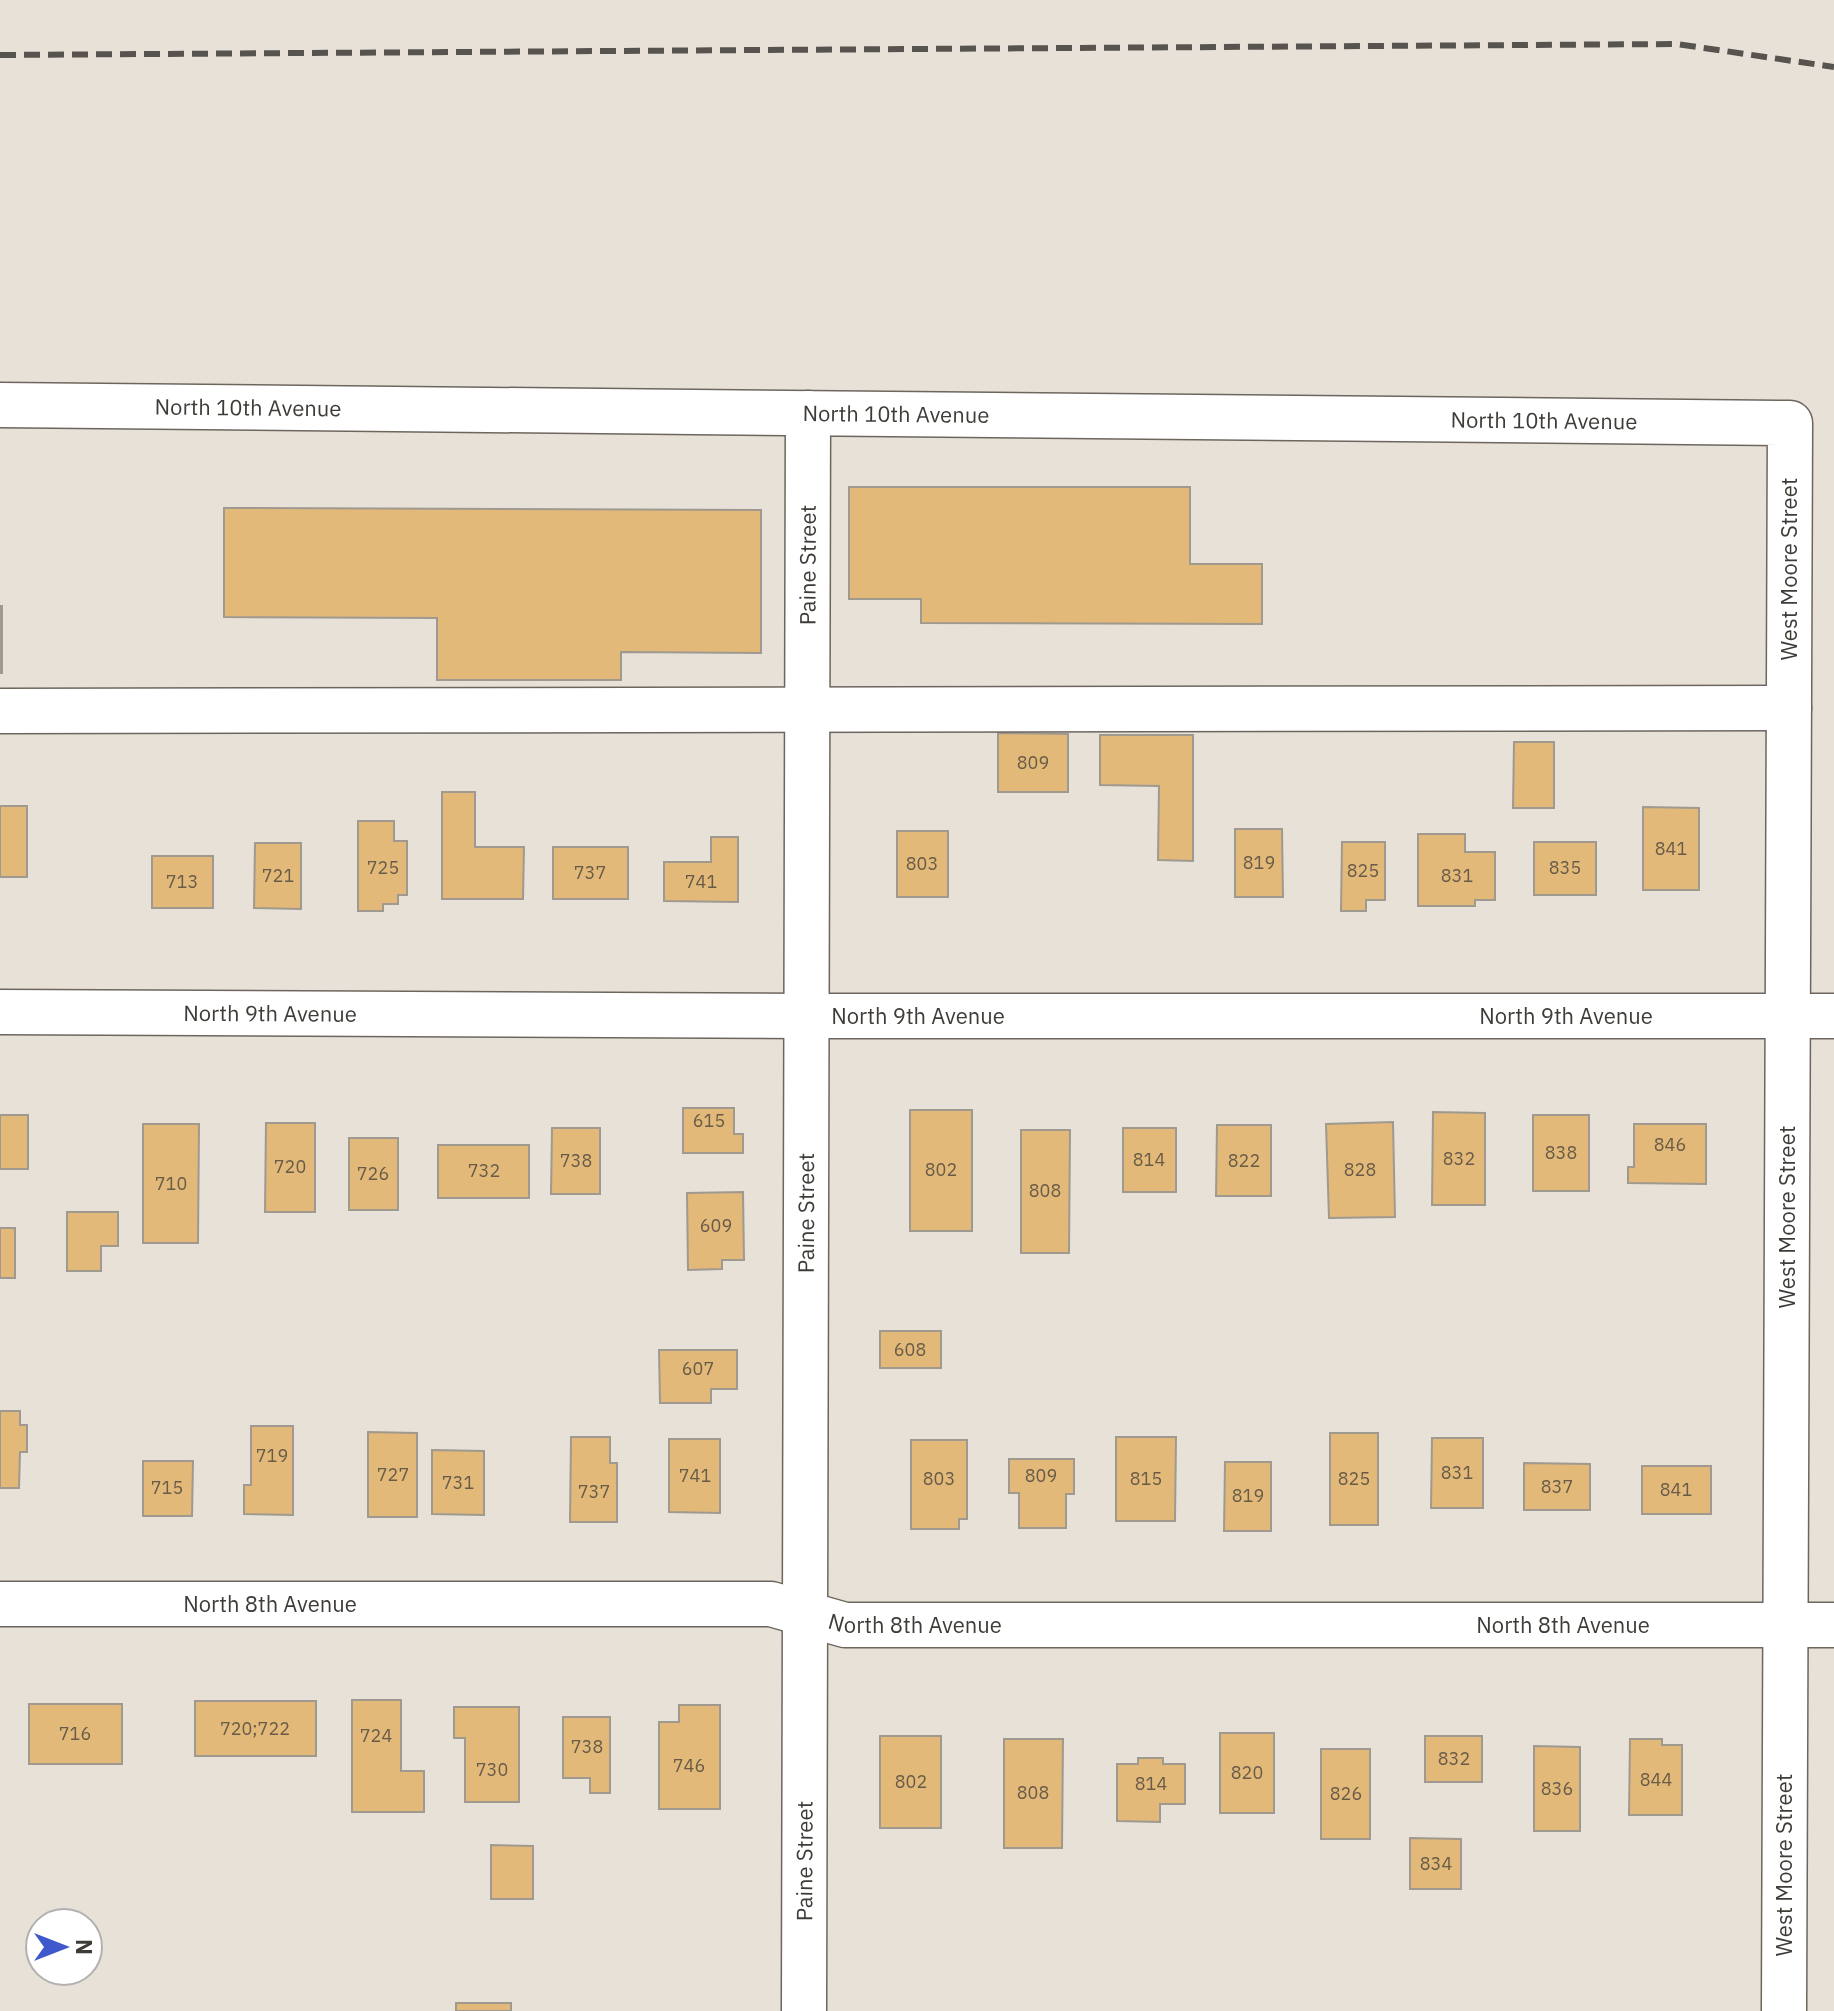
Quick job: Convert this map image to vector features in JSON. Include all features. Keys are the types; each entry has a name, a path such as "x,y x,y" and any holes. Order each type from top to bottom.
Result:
{"street":[{"name":"North 10th Avenue","path":"0,405 1790,423"},
{"name":"Paine Street","path":"804,2011 808,413"},
{"name":"West Moore Street","path":"1784,2011 1790,423"},
{"path":"0,711 1789,708"},
{"name":"North 9th Avenue","path":"0,1012 1834,1016"},
{"name":"North 8th Avenue","path":"0,1604 771,1604 845,1625 1834,1625"}],"building":[{"path":"849,487 1190,487 1190,564 1262,564 1262,624 921,623 921,599 849,599"},
{"path":"224,508 761,510 761,653 621,652 621,680 437,680 437,618 224,617"},
{"path":"2,606 2,673 0,673"},
{"path":"998,733 1068,734 1068,792 998,792"},
{"path":"1100,735 1193,735 1193,861 1158,860 1159,786 1100,785"},
{"path":"1514,742 1554,742 1554,808 1513,808"},
{"path":"442,792 475,792 475,847 524,847 523,899 442,899"},
{"path":"0,806 27,806 27,877 0,877"},
{"path":"1643,807 1699,808 1699,890 1643,890"},
{"path":"358,821 394,821 394,841 407,841 407,895 398,895 398,904 383,904 383,911 358,911"},
{"path":"1235,829 1282,829 1283,897 1235,897"},
{"path":"897,831 948,831 948,897 897,897"},
{"path":"1418,834 1465,834 1465,852 1495,852 1495,900 1475,900 1475,906 1418,906"},
{"path":"711,837 738,837 738,902 664,901 664,862 711,862"},
{"path":"1342,842 1385,842 1385,900 1366,900 1366,911 1341,911"},
{"path":"1534,842 1596,842 1596,895 1534,895"},
{"path":"255,843 301,843 301,909 254,908"},
{"path":"553,847 628,847 628,899 553,899"},
{"path":"152,856 213,856 213,908 152,908"},
{"path":"683,1108 734,1108 734,1134 743,1134 743,1153 683,1153"},
{"path":"910,1110 972,1110 972,1231 910,1231"},
{"path":"1433,1112 1485,1113 1485,1205 1432,1205"},
{"path":"0,1115 28,1115 28,1169 0,1169"},
{"path":"1533,1115 1589,1115 1589,1191 1533,1191"},
{"path":"1393,1122 1395,1217 1329,1218 1326,1124"},
{"path":"266,1123 315,1123 315,1212 265,1212"},
{"path":"143,1124 199,1124 198,1243 143,1243"},
{"path":"1634,1124 1706,1124 1706,1184 1628,1183 1628,1167 1634,1167"},
{"path":"1217,1125 1271,1125 1271,1196 1216,1196"},
{"path":"552,1128 600,1128 600,1194 551,1194"},
{"path":"1123,1128 1176,1128 1176,1192 1123,1192"},
{"path":"1021,1130 1070,1130 1069,1253 1021,1253"},
{"path":"349,1138 398,1138 398,1210 349,1210"},
{"path":"438,1145 529,1145 529,1198 438,1198"},
{"path":"743,1192 744,1260 722,1260 722,1269 688,1270 687,1193"},
{"path":"67,1212 118,1212 118,1246 101,1246 101,1271 67,1271"},
{"path":"0,1228 15,1228 15,1278 0,1278"},
{"path":"880,1331 941,1331 941,1368 880,1368"},
{"path":"659,1350 737,1350 737,1389 711,1389 711,1403 660,1403"},
{"path":"0,1411 20,1411 20,1425 27,1425 27,1452 20,1452 19,1488 0,1488"},
{"path":"251,1426 293,1426 293,1515 244,1514 244,1485 251,1485"},
{"path":"368,1432 417,1433 417,1517 368,1517"},
{"path":"1330,1433 1378,1433 1378,1525 1330,1525"},
{"path":"571,1437 610,1437 610,1463 617,1463 617,1522 570,1522"},
{"path":"1116,1437 1176,1437 1175,1521 1116,1521"},
{"path":"1432,1438 1483,1438 1483,1508 1431,1508"},
{"path":"669,1439 720,1439 720,1513 669,1512"},
{"path":"911,1440 967,1440 967,1519 959,1519 959,1529 911,1529"},
{"path":"432,1450 484,1451 484,1515 432,1514"},
{"path":"1009,1459 1074,1459 1074,1494 1066,1494 1066,1528 1019,1528 1019,1493 1009,1493"},
{"path":"143,1461 193,1461 192,1516 143,1516"},
{"path":"1225,1462 1271,1462 1271,1531 1224,1531"},
{"path":"1524,1463 1590,1464 1590,1510 1524,1510"},
{"path":"1642,1466 1711,1466 1711,1514 1642,1514"},
{"path":"352,1700 401,1700 401,1771 424,1771 424,1812 352,1812"},
{"path":"195,1701 316,1701 316,1756 195,1756"},
{"path":"29,1704 122,1704 122,1764 29,1764"},
{"path":"679,1705 720,1705 720,1809 659,1809 659,1722 679,1722"},
{"path":"454,1707 519,1707 519,1802 465,1802 465,1738 454,1738"},
{"path":"563,1717 610,1717 610,1793 590,1793 590,1778 563,1778"},
{"path":"1220,1733 1274,1733 1274,1813 1220,1813"},
{"path":"880,1736 941,1736 941,1828 880,1828"},
{"path":"1425,1736 1482,1736 1482,1782 1425,1782"},
{"path":"1004,1739 1063,1739 1062,1848 1004,1848"},
{"path":"1630,1739 1662,1739 1662,1745 1682,1745 1682,1815 1629,1815"},
{"path":"1534,1746 1580,1747 1580,1831 1534,1831"},
{"path":"1321,1749 1370,1749 1370,1839 1321,1839"},
{"path":"1138,1758 1163,1758 1163,1764 1185,1764 1185,1804 1160,1804 1160,1822 1117,1821 1117,1764 1138,1764"},
{"path":"1410,1838 1461,1839 1461,1889 1410,1889"},
{"path":"491,1845 533,1846 533,1899 491,1899"},
{"path":"456,2003 511,2003 511,2011 456,2011"}],"railway":[{"path":"0,55 1677,44 1834,67"}]}
